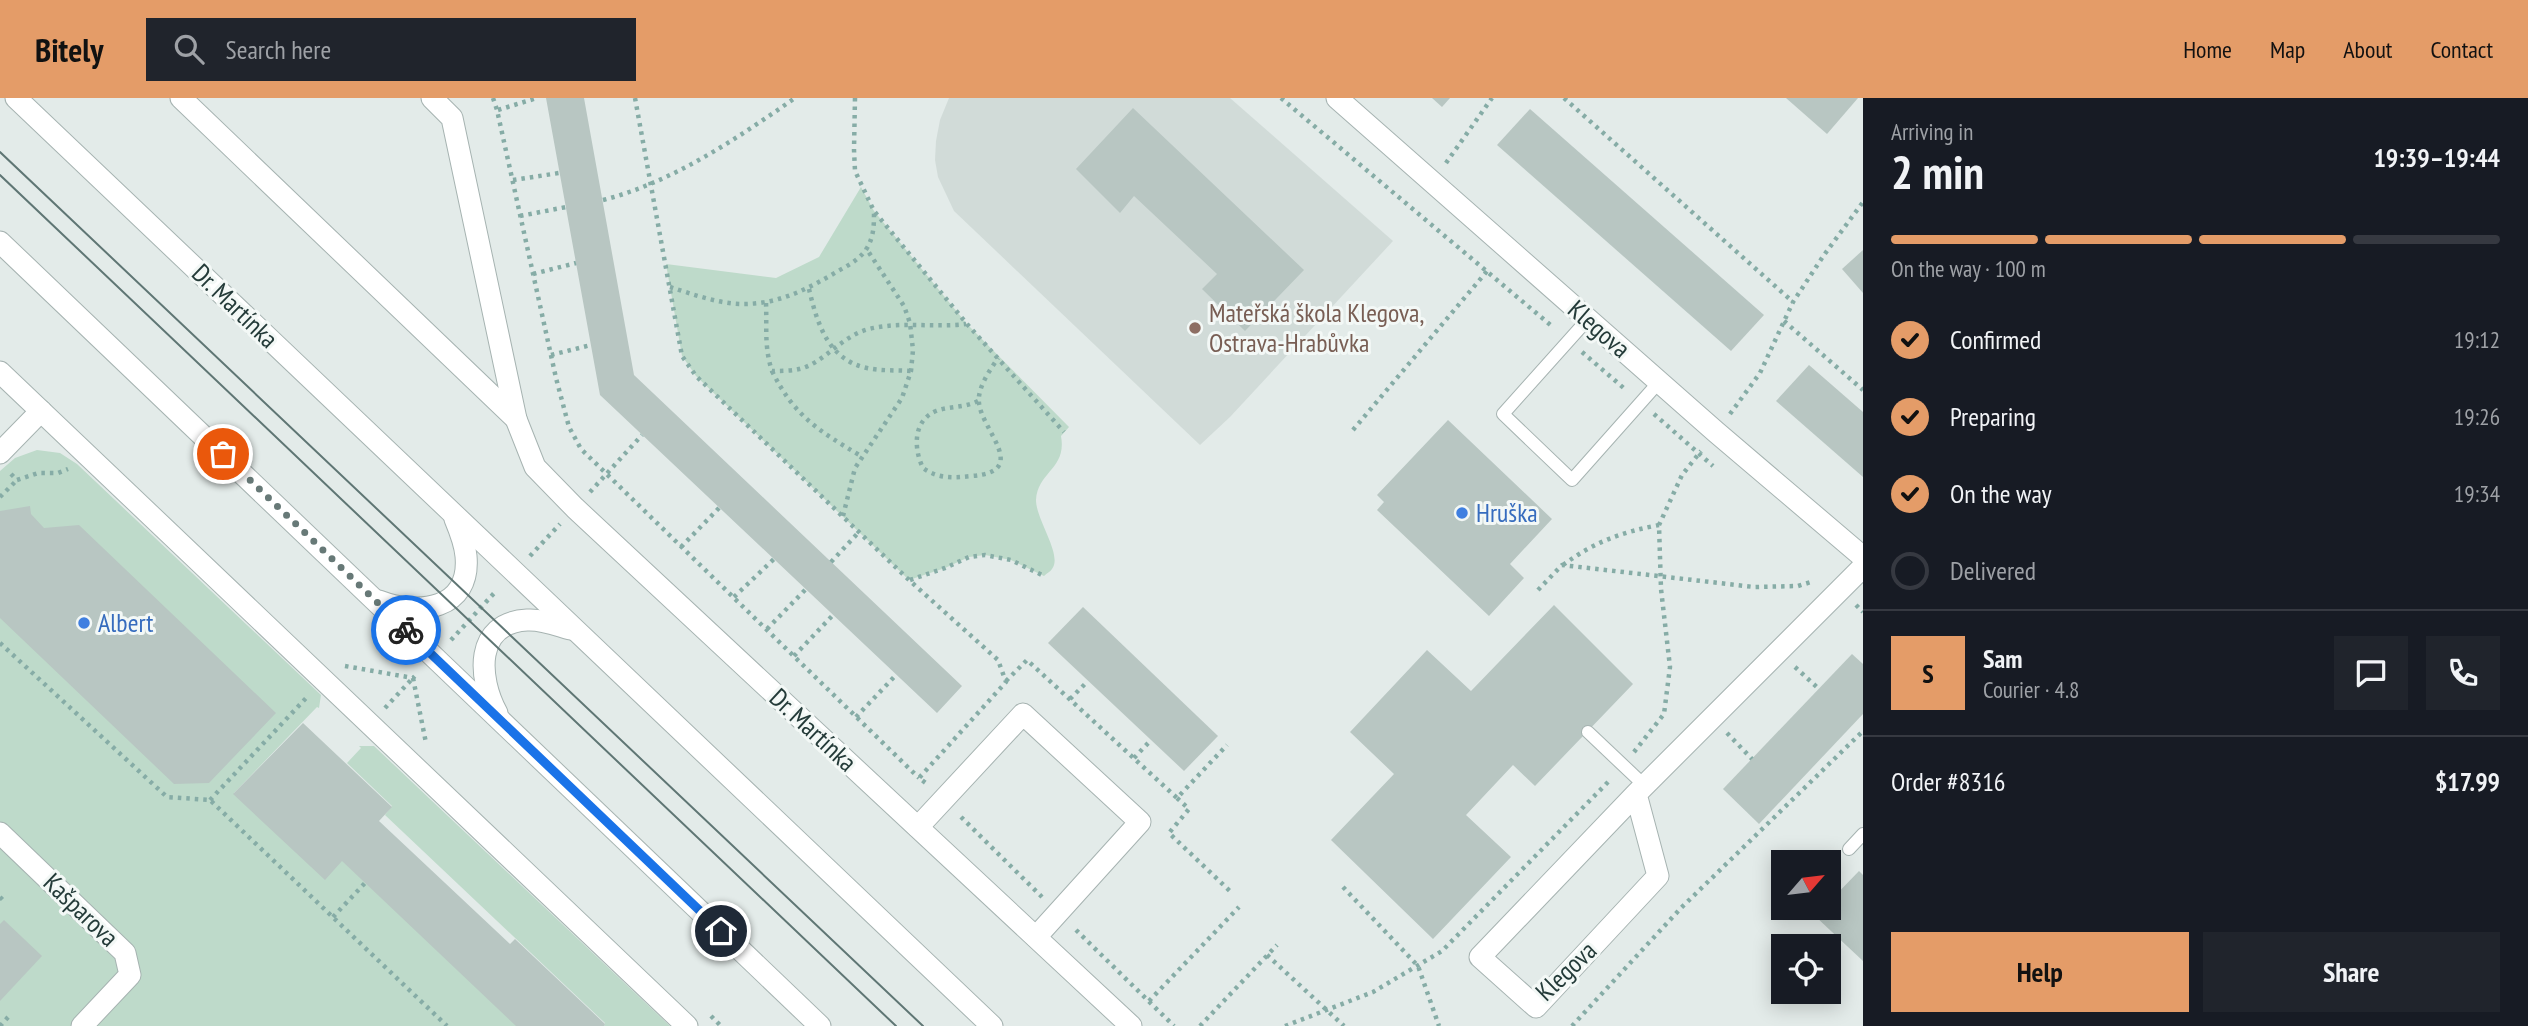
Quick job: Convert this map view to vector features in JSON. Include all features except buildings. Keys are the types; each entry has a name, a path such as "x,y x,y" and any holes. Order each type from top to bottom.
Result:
{"street":[{"name":"Dr. Martínka","path":"16,98 992,1026"},
{"name":"Dr. Martínka","path":"181,98 516,419"},
{"name":"Dr. Martínka","path":"432,98 452,118 516,419 535,467 575,508 1131,1026"},
{"name":"Klegova","path":"1338,98 1716,432 1863,557"},
{"name":"Dr. Martínka","path":"0,242 820,1026"},
{"path":"0,372 687,1026"},
{"path":"4,462 41,411"},
{"name":"Dr. Martínka","path":"374,599 392,606 413,609 442,604 453,597 463,581 466,564 464,545 453,514"},
{"name":"Klegova","path":"1640,790 1658,876 1536,1007 1480,957 1640,790 1863,567"},
{"name":"Dr. Martínka","path":"503,723 487,691 483,672 485,652 494,636 508,625 525,620 541,621 575,631"},
{"path":"918,827 1023,714 1140,822 1035,937"},
{"name":"Kašparova","path":"0,833 125,953 130,975 82,1026"}],"lane":[{"path":"1588,319 1503,414 1572,480 1659,382"},
{"path":"1588,732 1622,765 1640,790"},
{"path":"1849,849 1863,834"}],"path":[{"path":"493,98 498,110 569,427 581,449 1174,1026"},
{"path":"498,110 537,98"},
{"path":"635,98 682,356 696,376 909,580 998,660 1006,682"},
{"path":"780,98 785,106"},
{"path":"603,200 651,185 707,155 795,98"},
{"path":"855,98 855,171 874,211 967,324 1064,432"},
{"path":"1443,168 1492,98"},
{"path":"1564,98 1793,302"},
{"path":"513,180 559,173"},
{"path":"1285,1026 1373,992 1442,951 1622,765 1664,714 1670,667 1659,525 1682,475 1760,373 1793,302 1863,204"},
{"path":"520,216 566,207"},
{"path":"670,287 740,304 766,303 809,289 855,261 866,248 874,231 874,211"},
{"path":"843,516 852,475 861,456 902,398 911,371 913,349 910,324 904,306 866,248"},
{"path":"533,274 576,263"},
{"path":"1353,430 1488,270"},
{"path":"809,289 822,332 831,349 864,368 911,371"},
{"path":"766,303 767,357 788,398 814,428 861,456"},
{"path":"1784,321 1863,390"},
{"path":"772,371 799,370 844,340 867,330 910,324 967,324"},
{"path":"551,355 591,345"},
{"path":"978,401 963,407 934,411 922,423 916,449 923,468 935,475 958,478 989,474 997,467 1001,455 1000,446 982,414 978,401 989,372 998,358"},
{"path":"385,708 642,435"},
{"path":"0,497 17,480 38,473 58,473 74,466 85,453"},
{"path":"4,462 17,480"},
{"path":"681,547 719,508"},
{"path":"1538,590 1562,565 1583,550 1624,531 1659,525"},
{"path":"831,562 859,532"},
{"path":"909,580 969,557 985,555 1011,560 1044,576"},
{"path":"734,597 774,559"},
{"path":"1562,565 1754,587 1798,586 1819,579"},
{"path":"767,629 806,589"},
{"path":"794,656 833,615"},
{"path":"0,643 167,797 211,800 447,1026"},
{"path":"1787,659 1819,689"},
{"path":"919,778 1027,660 1189,809 1168,833 1233,894"},
{"path":"211,800 339,665 413,678"},
{"path":"856,717 896,675"},
{"path":"413,678 426,746"},
{"path":"1070,699 1088,681"},
{"path":"1719,725 1752,759"},
{"path":"1572,1026 1681,908 1863,731"},
{"path":"1134,758 1151,740"},
{"path":"1177,798 1227,745"},
{"path":"333,917 365,883"},
{"path":"1343,887 1418,966 1439,1026"},
{"path":"1149,1001 1239,907"},
{"path":"1200,1026 1277,945"},
{"path":"1267,955 1344,1026"},
{"path":"0,1026 10,1014"}],"shaded area":[{"name":"Mateřská škola Klegova, Ostrava-Hrabůvka","path":"949,98 1230,98 1393,241 1230,417 1200,445 954,211 938,177 935,160 940,120"}],"green space":[{"path":"861,187 874,211 967,324 1069,427 1061,436 1060,456 1042,482 1036,500 1054,555 1052,569 1044,576 1011,560 985,555 969,557 909,580 696,376 682,356 666,264 776,278 819,257"},
{"path":"37,450 60,453 77,464 321,695 319,708 317,707 234,793 325,878 342,860 518,1026 0,1026 0,471 15,458"},
{"path":"359,746 374,746 670,1026 604,1026 605,1023 385,815 392,806 347,763 361,748"}],"tram line":[{"path":"0,152 923,1026"},
{"path":"0,175 896,1026"}],"way so far":[{"path":"223,454 406,630"}],"place":[{"name":"Mateřská škola Klegova, Ostrava-Hrabůvka","path":"1195,328"},
{"name":"Hruška","path":"1462,513"},
{"name":"Albert","path":"84,623"}],"route":[{"path":"406,630 721,931"}]}
